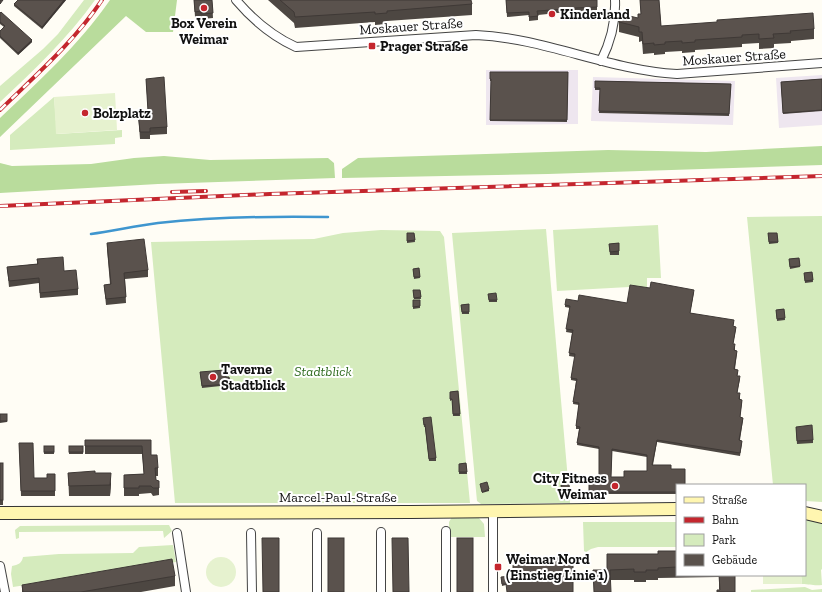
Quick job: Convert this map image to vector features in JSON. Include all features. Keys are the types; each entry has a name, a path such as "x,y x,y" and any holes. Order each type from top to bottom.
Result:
{"street":[{"name":"Moskauer Straße","path":"236,0 265,28 283,41 296,47 476,35 496,36 544,45 623,67 650,72 677,74 822,63"},
{"path":"601,61 613,30 615,0"},
{"name":"Marcel-Paul-Straße","path":"0,513 676,509"},
{"path":"492,510 493,592"},
{"path":"806,513 822,517"},
{"path":"446,531 446,592"},
{"path":"381,532 381,592"},
{"path":"178,533 186,592"},
{"path":"251,533 252,592"},
{"path":"317,533 317,592"},
{"path":"0,566 5,592"}],"shaded area":[{"path":"486,70 578,70 578,124 486,125"},
{"path":"822,75 822,125 779,128 776,78"},
{"path":"593,77 735,81 733,125 591,121"}],"green space":[{"path":"84,0 95,0 62,41 0,102 0,86 58,34"},
{"path":"110,0 177,0 173,32 146,32 126,16 0,137 0,118 72,48"},
{"name":"Bolzplatz","path":"115,93 117,130 56,134 54,97"},
{"path":"54,97 57,134 122,130 122,137 115,138 115,144 10,150 10,135"},
{"path":"822,146 822,165 548,174 342,178 342,169 358,158 608,150 706,152"},
{"path":"164,156 210,160 328,158 334,163 335,178 158,184 0,193 0,163 12,166 91,164 134,158"},
{"path":"822,216 822,502 806,501 806,484 773,484 747,217"},
{"path":"658,225 661,278 647,278 647,289 629,287 557,291 553,230"},
{"path":"546,229 570,503 481,504 477,501 452,233"},
{"name":"Stadtblick","path":"381,230 440,231 444,237 470,503 175,503 151,242 314,239 343,233"},
{"path":"452,517 479,518 484,524 485,537 449,537 449,522"},
{"path":"806,519 822,524 822,585 802,584 801,576 806,576"},
{"path":"583,522 676,522 676,547 598,547 586,552 584,551"},
{"path":"169,525 172,531 164,538 163,531 19,532 19,538 16,539 15,530 20,526"},
{"path":"173,545 176,562 13,587 11,574 12,566 22,561 23,557 59,554 133,553 139,547"},
{"path":"221,557 232,561 236,572 232,583 221,587 210,583 206,572 210,561"},
{"path":"763,576 801,576 802,584 763,584"},
{"path":"805,587 812,590 822,589 822,592 751,592 751,590"}],"building":[{"path":"18,0 64,0 42,27 14,4"},
{"name":"Box Verein Weimar","path":"194,0 212,0 213,13 201,14 201,11 195,12"},
{"path":"280,0 471,0 472,4 387,11 387,13 375,14 375,12 295,17 294,12"},
{"path":"506,0 597,0 597,7 575,8 575,13 567,14 567,9 537,11 538,16 529,17 529,12 507,13"},
{"path":"640,0 659,0 661,26 717,22 717,20 813,13 814,29 773,34 774,38 759,39 759,34 742,35 742,37 695,40 695,42 682,43 682,41 665,42 665,44 654,45 654,43 643,44 642,32 639,32 639,27 619,22 621,14 638,18 638,14 641,14"},
{"path":"1,12 32,40 18,53 0,36 0,31 5,26 0,22"},
{"path":"490,72 568,72 567,120 490,120"},
{"path":"164,77 167,127 150,128 150,132 140,132 138,112 148,111 146,79"},
{"path":"822,79 822,110 783,113 781,82"},
{"path":"595,81 731,84 729,114 599,111 600,88 595,88"},
{"path":"407,233 414,233 415,240 407,241"},
{"path":"768,233 777,233 778,242 769,242"},
{"path":"144,239 148,270 124,273 126,297 106,299 104,285 111,284 107,243"},
{"path":"619,243 619,251 610,252 609,244"},
{"path":"63,257 64,271 76,270 78,289 40,293 39,278 9,281 7,267 38,264 37,259"},
{"path":"799,258 800,266 790,267 789,259"},
{"path":"419,268 420,277 414,277 413,269"},
{"path":"812,272 813,280 805,281 804,273"},
{"path":"651,282 694,290 690,313 734,320 733,326 736,327 733,344 735,344 734,350 737,351 734,369 738,370 737,376 740,376 737,393 740,393 739,399 742,400 740,417 743,418 739,440 742,441 740,453 657,440 652,465 671,465 671,469 685,469 685,484 676,484 676,492 589,492 589,477 599,477 599,447 577,443 580,427 576,426 579,403 573,402 577,379 571,378 575,354 569,353 573,330 566,329 570,306 565,305 566,299 578,301 579,295 627,303 630,285 650,288","holes":["612,449 647,455 647,471 624,471 624,477 611,477"]},
{"path":"413,290 420,290 421,297 414,298"},
{"path":"496,293 497,300 489,300 488,294"},
{"path":"413,300 420,300 420,306 413,307"},
{"path":"469,304 469,312 462,312 461,305"},
{"path":"784,309 785,318 777,319 776,310"},
{"path":"225,370 226,377 229,377 230,384 202,386 200,372"},
{"path":"458,391 460,414 453,414 450,392"},
{"path":"0,414 7,414 7,421 0,421"},
{"path":"431,417 436,458 429,459 423,418"},
{"path":"812,425 813,440 797,441 796,427"},
{"path":"85,440 151,440 151,455 157,455 158,468 155,468 156,480 159,481 159,488 139,486 139,488 124,488 124,475 144,474 142,446 85,446"},
{"path":"19,443 33,443 34,478 47,478 47,474 55,474 55,491 21,491"},
{"path":"44,446 54,446 54,452 44,452"},
{"path":"69,446 83,446 83,452 69,452"},
{"path":"0,463 3,463 3,500 0,500"},
{"path":"466,463 467,472 459,472 459,464"},
{"path":"95,471 95,473 111,473 110,485 69,486 68,473"},
{"path":"487,482 489,489 482,492 480,484"},
{"path":"569,484 570,495 562,496 561,485"},
{"path":"262,538 279,538 279,592 263,592"},
{"path":"328,538 344,538 344,592 328,592"},
{"path":"392,538 408,538 409,592 393,592"},
{"path":"457,538 473,538 473,592 457,592"},
{"path":"658,551 676,551 676,567 658,568 658,570 646,570 646,572 634,572 634,569 610,570 611,592 594,592 593,570 607,570 607,554 658,554"},
{"path":"549,558 566,558 566,565 573,565 573,592 507,592 506,584 502,584 501,577 513,576 513,565 549,564"},
{"path":"172,559 175,576 81,592 23,592 22,585"},
{"path":"719,576 735,576 735,592 717,592 717,590 720,590"}],"waterway":[{"path":"91,234 158,223 200,219 328,217"}],"railway":[{"path":"0,110 67,44 102,0"},
{"path":"0,206 270,194 822,176"},
{"path":"172,192 206,191"}],"place":[{"name":"Box Verein Weimar","path":"204,8"},
{"name":"Kinderland","path":"552,14"},
{"name":"Prager Straße","path":"372,46"},
{"name":"Bolzplatz","path":"85,113"},
{"name":"Taverne Stadtblick","path":"213,377"},
{"name":"City Fitness Weimar","path":"615,486"},
{"name":"Weimar Nord (Einstieg Linie 1)","path":"498,567"}]}
